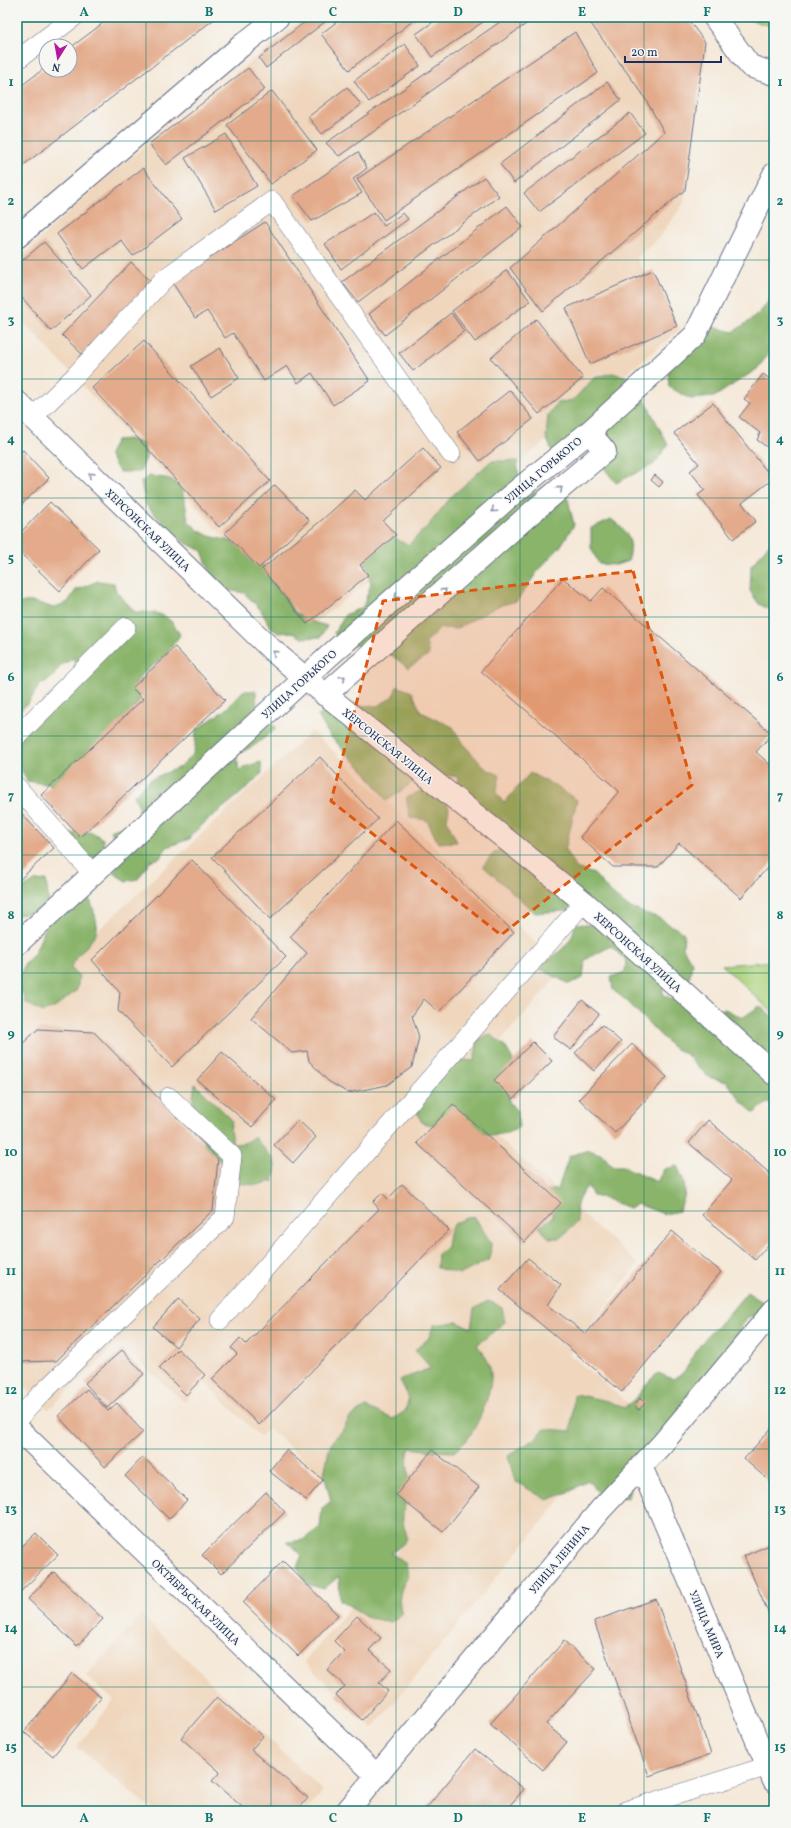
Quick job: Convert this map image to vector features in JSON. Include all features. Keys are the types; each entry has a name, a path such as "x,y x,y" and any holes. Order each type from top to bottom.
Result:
{"street":[{"path":"17,236 235,51 278,17"},
{"path":"714,17 750,66 774,74"},
{"name":"УЛИЦА ГОРЬКОГО","path":"17,944 305,678 509,497 589,432 695,335 774,174"},
{"name":"ХЕРСОНСКАЯ УЛИЦА","path":"17,402 266,644 325,695 584,902 774,1074"},
{"name":"УЛИЦА ГОРЬКОГО","path":"325,695 530,514 605,451 589,432"},
{"name":"УЛИЦА ЛЕНИНА","path":"347,1811 596,1515 662,1444 774,1310"},
{"name":"ОКТЯБРЬСКАЯ УЛИЦА","path":"17,1428 376,1775"},
{"name":"УЛИЦА МИРА","path":"641,1466 771,1774"}],"lane":[{"path":"17,60 74,17"},
{"path":"32,418 74,376 164,279 272,200 451,454"},
{"path":"17,736 126,627"},
{"path":"17,787 93,874"},
{"path":"220,1320 584,902"},
{"path":"17,1420 40,1395 225,1217 232,1156 169,1097"},
{"path":"625,1811 771,1774"}],"highlighted area":[{"path":"633,571 692,785 501,935 331,801 383,601"}],"shaded area":[{"path":"306,17 684,17 707,48 684,203 658,239 636,258 680,329 481,495 308,628 17,315 17,260 111,173"},
{"path":"312,731 564,969 452,1096 638,1264 569,1354 635,1409 373,1728 304,1662 401,1547 269,1428 260,1437 205,1383 184,1402 118,1343 48,1410 17,1380 17,1006"},
{"path":"141,1615 323,1791 307,1811 154,1811 77,1747 114,1700 86,1676"}],"green space":[{"path":"741,17 774,17 774,27"},
{"path":"774,289 774,347 757,369 714,397 691,399 669,387 668,371 695,339 714,327 733,332 763,309 771,297"},
{"path":"612,373 634,379 668,445 654,464 616,483 604,468 600,449 583,440 581,453 566,457 554,455 546,437 548,415 557,403 573,400 594,378"},
{"path":"129,439 144,444 146,458 140,472 119,472 109,454 116,440"},
{"path":"491,461 517,461 520,485 526,497 552,482 568,499 574,525 560,547 540,568 517,601 498,606 456,629 441,628 426,642 429,655 408,668 389,653 354,645 346,651 334,633 345,615 363,607 371,584 363,551 388,535 408,545 427,527 451,497"},
{"path":"150,476 167,478 176,483 184,498 188,521 198,530 209,536 230,541 253,553 260,563 273,573 273,583 283,594 294,612 309,621 327,626 321,637 302,638 292,632 278,633 269,625 260,609 244,593 228,590 214,582 202,551 182,541 170,531 146,505 141,482"},
{"path":"611,519 625,532 628,537 631,548 630,554 628,561 616,565 599,564 591,548 591,528"},
{"path":"768,545 774,550 774,609 772,611 759,604 750,591 751,566"},
{"path":"98,581 114,583 116,591 135,612 151,612 162,615 172,622 180,635 166,655 142,674 135,684 140,700 116,729 52,785 27,781 17,761 17,728 76,670 74,658 60,666 53,677 39,686 29,702 20,711 17,709 17,605 30,602 39,603 53,608 68,602 76,590"},
{"path":"397,686 412,692 421,712 453,727 463,744 486,769 500,775 496,793 504,803 530,773 552,784 577,800 565,850 576,868 594,874 610,892 628,907 659,918 684,933 683,948 692,963 689,982 663,986 663,995 686,1005 703,1021 725,1009 742,1018 760,1006 774,1018 774,1104 767,1103 754,1113 742,1102 727,1082 708,1077 687,1055 671,1046 627,1001 613,990 611,977 625,972 626,961 611,946 585,960 583,978 569,984 539,968 568,943 572,937 574,923 595,926 577,910 535,913 483,866 493,854 502,848 462,805 458,777 421,772 413,782 387,801 367,774 330,736 318,716 344,705 377,706 393,697"},
{"path":"243,691 256,691 257,712 277,728 255,745 237,755 239,772 244,767 261,762 262,773 237,797 191,834 189,839 167,847 160,858 150,861 138,879 126,881 113,873 122,860 111,830 138,824 139,807 134,795 151,779 180,767 193,754 196,730 226,709"},
{"path":"424,789 443,793 449,808 447,821 457,842 438,843 427,820 410,818 406,798"},
{"path":"92,832 103,839 105,855 99,866 69,834"},
{"path":"46,880 49,904 40,911 18,915 17,892 35,881"},
{"path":"75,897 90,900 96,919 97,931 91,941 73,962 71,968 79,976 77,990 56,1007 43,1012 26,1003 17,981 25,964 35,952 47,924"},
{"path":"774,961 774,1014 722,965"},
{"path":"490,1034 505,1046 513,1060 506,1074 510,1086 509,1102 517,1111 519,1127 507,1133 491,1136 473,1126 444,1117 433,1125 422,1123 411,1099 455,1059 474,1061 478,1039"},
{"path":"195,1084 232,1120 230,1130 233,1144 244,1143 254,1137 272,1158 276,1167 273,1181 257,1185 236,1183 225,1167 204,1144 202,1129 195,1111 193,1097"},
{"path":"589,1150 603,1155 612,1166 623,1166 657,1182 664,1169 677,1166 685,1188 684,1198 679,1211 664,1214 637,1204 629,1208 604,1198 593,1196 588,1186 579,1198 576,1211 577,1222 560,1238 549,1238 539,1227 553,1217 547,1191 558,1189 569,1156"},
{"path":"474,1216 491,1243 490,1259 461,1274 437,1268 438,1254 447,1247 449,1233 453,1225 461,1220"},
{"path":"747,1292 764,1303 762,1315 747,1317 728,1353 634,1474 628,1498 598,1493 588,1480 571,1491 547,1500 515,1481 508,1456 533,1440 545,1429 571,1431 574,1394 607,1401 624,1408 637,1397 646,1384 658,1373 673,1379 685,1371 695,1352 707,1336 722,1322"},
{"path":"488,1301 502,1307 505,1322 477,1345 487,1359 491,1371 491,1382 483,1410 475,1428 466,1441 454,1452 410,1448 407,1463 410,1493 403,1514 403,1522 407,1539 391,1553 406,1564 408,1576 400,1594 400,1609 402,1614 391,1622 369,1618 340,1600 339,1576 324,1589 307,1584 297,1567 302,1555 287,1542 303,1540 320,1527 322,1508 331,1501 324,1474 329,1450 333,1440 342,1431 350,1417 366,1407 393,1419 405,1411 409,1398 400,1380 431,1368 415,1350 428,1339 434,1325 457,1322 471,1328 474,1309"}],"building":[{"path":"111,17 217,17 17,170 17,89 38,73 38,78 78,78 78,42"},
{"path":"311,17 331,17 266,68 259,58"},
{"path":"343,17 418,17 349,70 321,34"},
{"path":"440,17 490,17 432,57 416,34"},
{"path":"507,17 536,17 339,156 326,143"},
{"path":"586,17 686,17 705,42 685,190 543,311 510,268 664,132 642,93"},
{"path":"575,32 598,73 384,220 357,179"},
{"path":"405,44 420,66 369,102 354,81"},
{"path":"248,68 265,89 166,165 149,144"},
{"path":"607,82 621,100 514,183 500,164"},
{"path":"347,87 361,105 322,134 308,117"},
{"path":"272,91 317,150 271,184 227,125"},
{"path":"630,113 645,133 539,212 524,193"},
{"path":"226,134 257,186 216,210 185,158"},
{"path":"358,152 367,168 353,179 362,193 312,221 293,196"},
{"path":"143,168 182,219 133,256 121,240 83,269 57,234"},
{"path":"484,177 499,196 358,302 342,282"},
{"path":"507,206 523,227 385,335 369,314"},
{"path":"374,212 384,226 403,213 408,219 341,269 325,244"},
{"path":"265,222 370,381 333,405 312,373 298,383 287,366 264,381 233,333 225,338 207,311 195,318 172,282"},
{"path":"44,242 91,295 51,331 17,292 17,265"},
{"path":"131,262 152,282 82,354 62,335"},
{"path":"507,270 530,301 475,342 452,311"},
{"path":"653,270 677,326 590,364 566,308"},
{"path":"451,313 464,331 413,371 399,353"},
{"path":"536,319 583,378 539,414 491,358"},
{"path":"144,341 270,481 219,527 92,388"},
{"path":"220,348 239,378 211,396 191,366"},
{"path":"763,374 770,379 774,374 774,452 757,440 760,433 739,417 750,403 744,399"},
{"path":"510,390 533,419 480,461 457,432"},
{"path":"713,403 773,479 742,503 756,521 733,539 698,495 705,490 690,471 699,464 674,433"},
{"path":"423,448 441,468 383,521 396,535 360,565 368,575 307,624 262,569 323,519 355,490 365,500"},
{"path":"23,450 49,478 17,509 17,455"},
{"path":"655,475 663,482 659,487 651,480"},
{"path":"275,485 309,520 259,568 225,533"},
{"path":"50,502 99,549 60,591 17,550 17,536"},
{"path":"563,578 591,601 603,588 772,734 756,752 774,768 774,860 741,898 679,843 658,867 613,867 580,837 619,791 481,671"},
{"path":"175,647 225,700 80,837 41,795 143,699 132,688"},
{"path":"320,757 378,819 270,919 212,857"},
{"path":"17,809 54,848 17,882"},
{"path":"396,820 514,932 439,1012 424,999 412,1016 419,1037 412,1067 387,1085 348,1093 328,1081 309,1061 307,1051 292,1053 251,1018 307,953 290,937"},
{"path":"192,860 286,957 172,1067 118,1011 120,992 92,960"},
{"path":"582,1000 599,1014 571,1050 553,1037"},
{"path":"602,1025 621,1042 594,1071 575,1053"},
{"path":"38,1029 94,1032 218,1159 213,1210 56,1361 17,1362 17,1049"},
{"path":"533,1042 552,1061 513,1099 494,1080"},
{"path":"632,1044 667,1077 615,1133 579,1099"},
{"path":"222,1052 276,1100 252,1127 197,1080"},
{"path":"453,1104 561,1203 525,1242 417,1143"},
{"path":"298,1120 316,1137 293,1163 274,1145"},
{"path":"708,1120 774,1177 774,1238 755,1260 702,1215 732,1180 689,1143"},
{"path":"402,1184 449,1230 259,1425 212,1379 237,1354 231,1348 240,1338 246,1344 379,1209 373,1202 382,1193 388,1199"},
{"path":"672,1231 721,1272 622,1392 500,1290 528,1258 561,1285 548,1305 586,1334"},
{"path":"178,1299 200,1319 176,1347 153,1327"},
{"path":"178,1349 205,1375 186,1395 159,1368"},
{"path":"122,1350 144,1374 107,1408 85,1383"},
{"path":"87,1389 108,1411 117,1403 143,1432 105,1467 58,1416"},
{"path":"640,1398 645,1403 639,1410 634,1406"},
{"path":"774,1425 774,1485 744,1459"},
{"path":"286,1450 323,1480 306,1500 269,1471"},
{"path":"432,1450 479,1487 443,1532 396,1495"},
{"path":"143,1457 187,1500 169,1519 125,1476"},
{"path":"266,1492 285,1512 221,1574 202,1555"},
{"path":"36,1533 58,1555 17,1595 17,1551"},
{"path":"774,1543 774,1626 744,1556"},
{"path":"283,1561 338,1615 298,1656 243,1602"},
{"path":"54,1572 103,1619 77,1646 28,1599"},
{"path":"656,1599 711,1754 649,1776 594,1621"},
{"path":"357,1616 381,1638 369,1650 391,1669 379,1683 388,1691 362,1720 336,1695 345,1686 327,1670 344,1651 334,1641"},
{"path":"564,1641 596,1669 546,1724 567,1742 543,1770 490,1724"},
{"path":"72,1673 101,1697 53,1756 24,1732"},
{"path":"217,1697 263,1736 251,1750 308,1798 297,1811 247,1811 212,1781 220,1772 181,1738"},
{"path":"475,1749 524,1789 505,1811 424,1811"}]}
